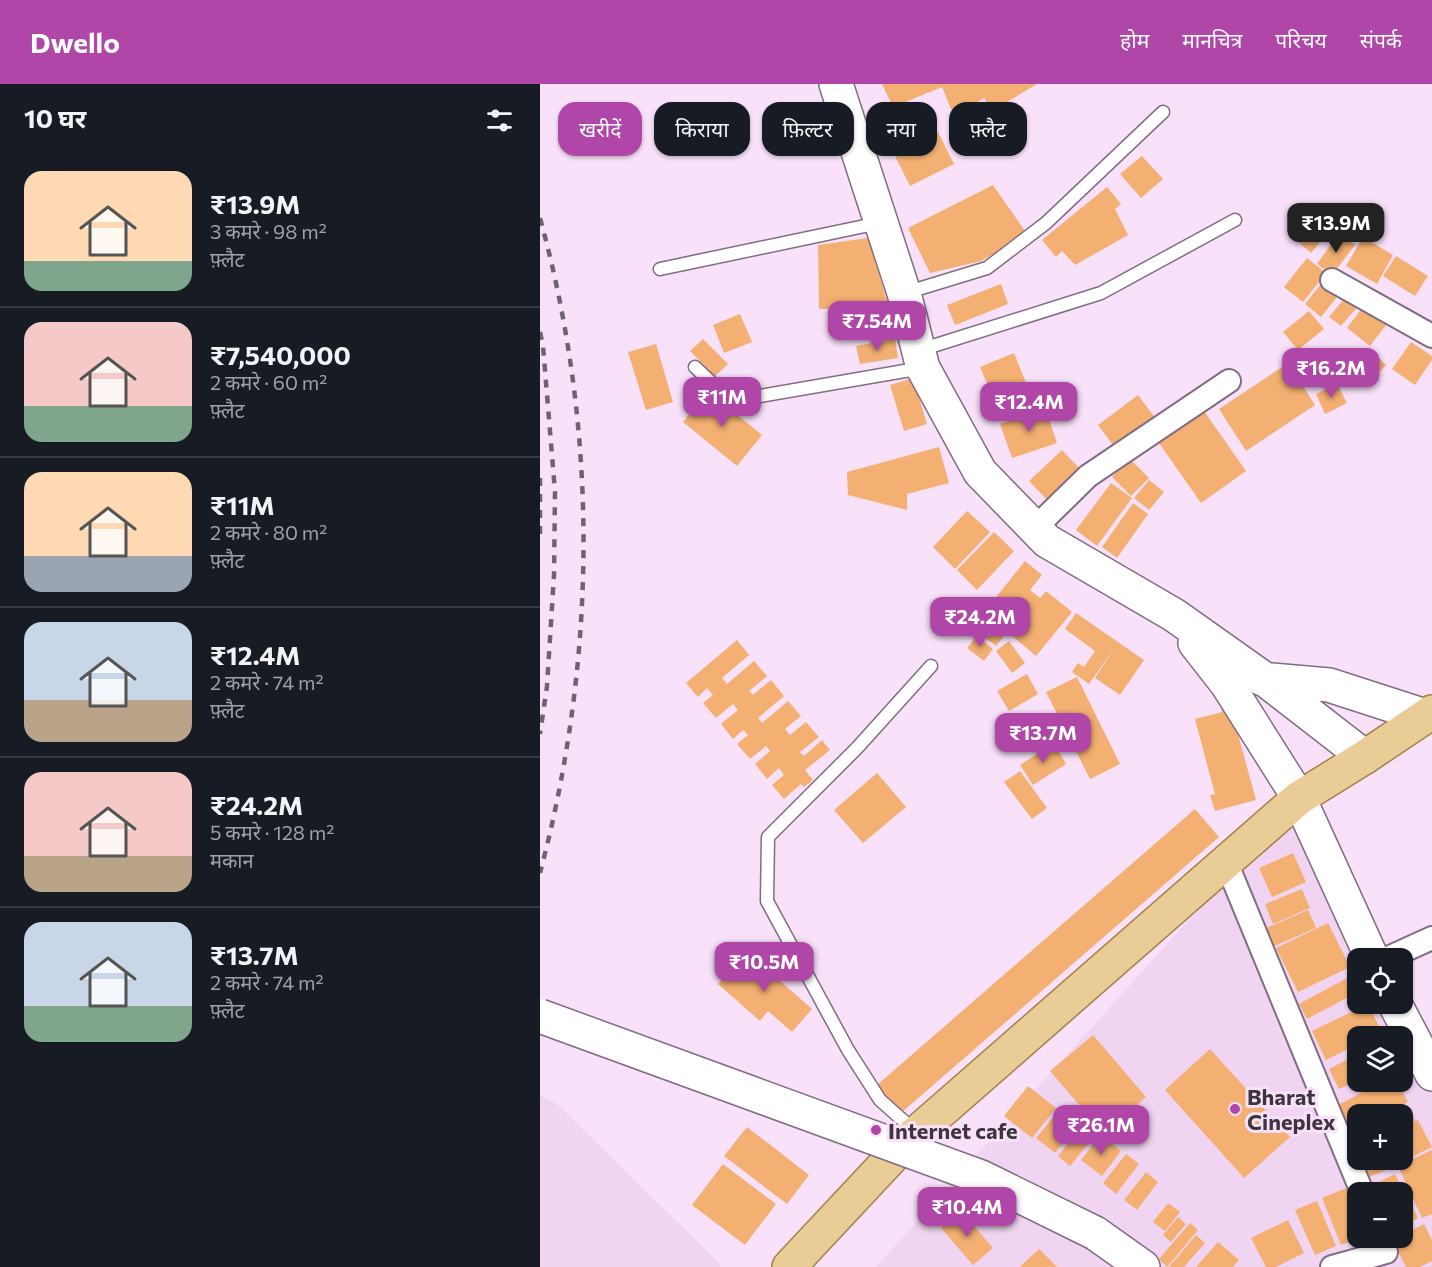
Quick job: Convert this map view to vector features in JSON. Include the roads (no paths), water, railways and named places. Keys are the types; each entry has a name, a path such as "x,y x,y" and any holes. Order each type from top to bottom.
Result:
{"main road":[{"path":"789,1267 917,1133 1299,798 1429,714"}],"street":[{"path":"836,84 904,293 921,359 980,472 1047,541 1174,615 1263,678 1365,757"},
{"path":"1332,280 1432,336"},
{"path":"1035,528 1088,476 1229,381"},
{"path":"1174,615 1233,694 1299,798 1367,948"},
{"path":"1233,694 1263,678 1329,685 1429,714"},
{"path":"1226,862 1358,1182"},
{"path":"1410,948 1432,938"},
{"path":"1400,1014 1432,1074"},
{"path":"540,1016 981,1177 1095,1233 1143,1267"},
{"path":"1332,1267 1386,1252"}],"lane":[{"path":"904,293 987,268 1046,223 1163,112"},
{"path":"695,367 731,401 921,359 1101,293 1235,220"},
{"path":"660,269 880,222"},
{"path":"917,1133 880,1100 848,1050 767,901 768,837 857,748 931,666"}],"railway":[{"path":"540,218 559,299 573,380 581,463 584,545 581,628 572,710 559,792 540,873"},
{"path":"540,332 555,492 554,575 547,686 540,734"},
{"path":"540,478 540,539"}],"place":[{"name":"Bharat Cineplex","path":"1235,1109"},
{"name":"Internet cafe","path":"876,1130"}]}
